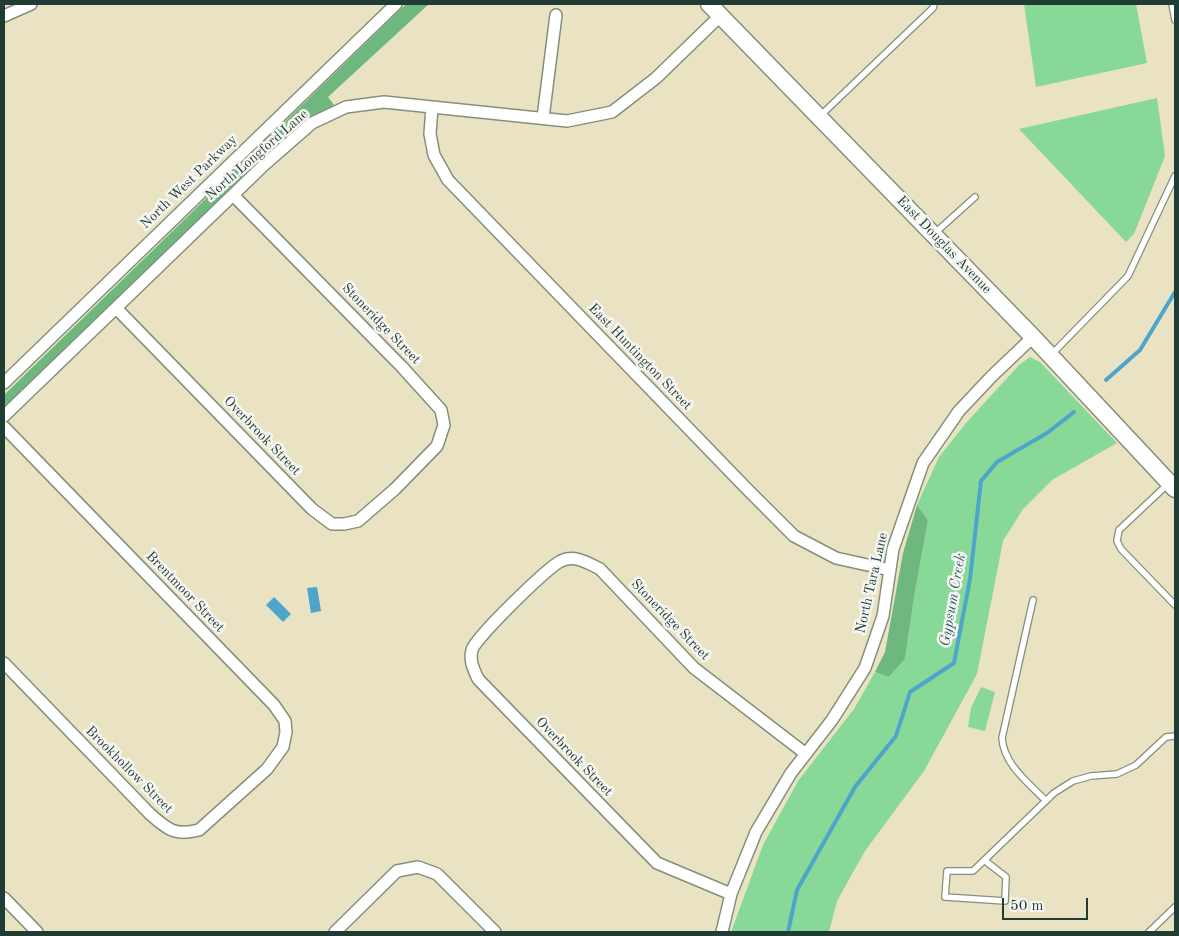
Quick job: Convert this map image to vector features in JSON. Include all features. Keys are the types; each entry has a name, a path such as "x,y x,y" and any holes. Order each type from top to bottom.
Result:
{"street":[{"path":"4,16 31,4"},
{"name":"North West Parkway","path":"4,382 396,4"},
{"name":"East Douglas Avenue","path":"715,10 934,234 1173,484"},
{"name":"North Longford Lane","path":"4,416 233,194 312,123 346,107 384,102 567,120 612,112 656,78 715,10"},
{"path":"543,118 556,15"},
{"name":"East Huntington Street","path":"432,107 430,134 434,155 448,180 754,497 794,536 836,558 890,570"},
{"name":"Stoneridge Street","path":"233,194 402,367 441,410 444,425 437,446 399,484"},
{"name":"Overbrook Street","path":"116,308 312,509 332,524 358,521 399,484"},
{"name":"North Tara Lane","path":"722,932 731,894 756,832 791,773 832,720 865,668 883,616 893,549 923,463 959,411 1033,337"},
{"name":"Brentmoor Street","path":"4,426 274,705 285,721 286,732 283,747 266,769 246,788"},
{"name":"Stoneridge Street","path":"512,604 561,560 582,559 600,569 694,668 806,754"},
{"name":"Overbrook Street","path":"512,604 484,632 472,648 471,659 478,679 657,863 731,894"},
{"name":"Brookhollow Street","path":"4,662 150,814 168,830 185,833 199,830 246,788"},
{"path":"335,932 397,871 418,867 437,874 495,932"},
{"path":"4,898 36,932"}],"lane":[{"path":"819,117 933,8 934,4"},
{"path":"1172,4 1175,20"},
{"path":"1050,355 1128,276 1175,176"},
{"path":"934,234 975,197"},
{"path":"1173,484 1119,530 1117,541 1122,549 1175,605"},
{"path":"1033,600 1002,738 1003,749 1009,762 1046,801"},
{"path":"984,860 1006,878 1005,901 944,897 947,871 973,871 984,860 1054,793 1074,781 1090,776 1117,774 1136,764 1166,736 1175,736"},
{"path":"1149,932 1175,907"}],"green space":[{"path":"406,4 429,4 328,97 334,105 305,120 4,409 4,395"},
{"path":"1024,4 1136,4 1147,63 1036,87"},
{"path":"1157,98 1165,156 1134,234 1126,242 1019,129"},
{"path":"1030,357 1040,362 1117,443 1052,480 1023,509 1003,541 977,674 924,771 865,851 837,901 829,932 731,932 763,845 798,781 854,709 875,672 889,677 905,659 928,520 917,505 939,457 966,423 1019,365"},
{"path":"917,505 928,520 905,659 889,677 875,672 885,652 903,553"},
{"path":"981,687 995,692 985,731 968,727 971,708"}],"water":[{"path":"317,587 321,611 311,613 307,588"},
{"path":"274,597 291,614 283,622 266,605"}],"waterway":[{"name":"Gypsum Creek","path":"1106,380 1140,350 1175,292"},
{"name":"Gypsum Creek","path":"788,932 797,890 855,787 896,736 910,692 954,663 970,579 981,481 997,462 1047,433 1074,412"}]}
